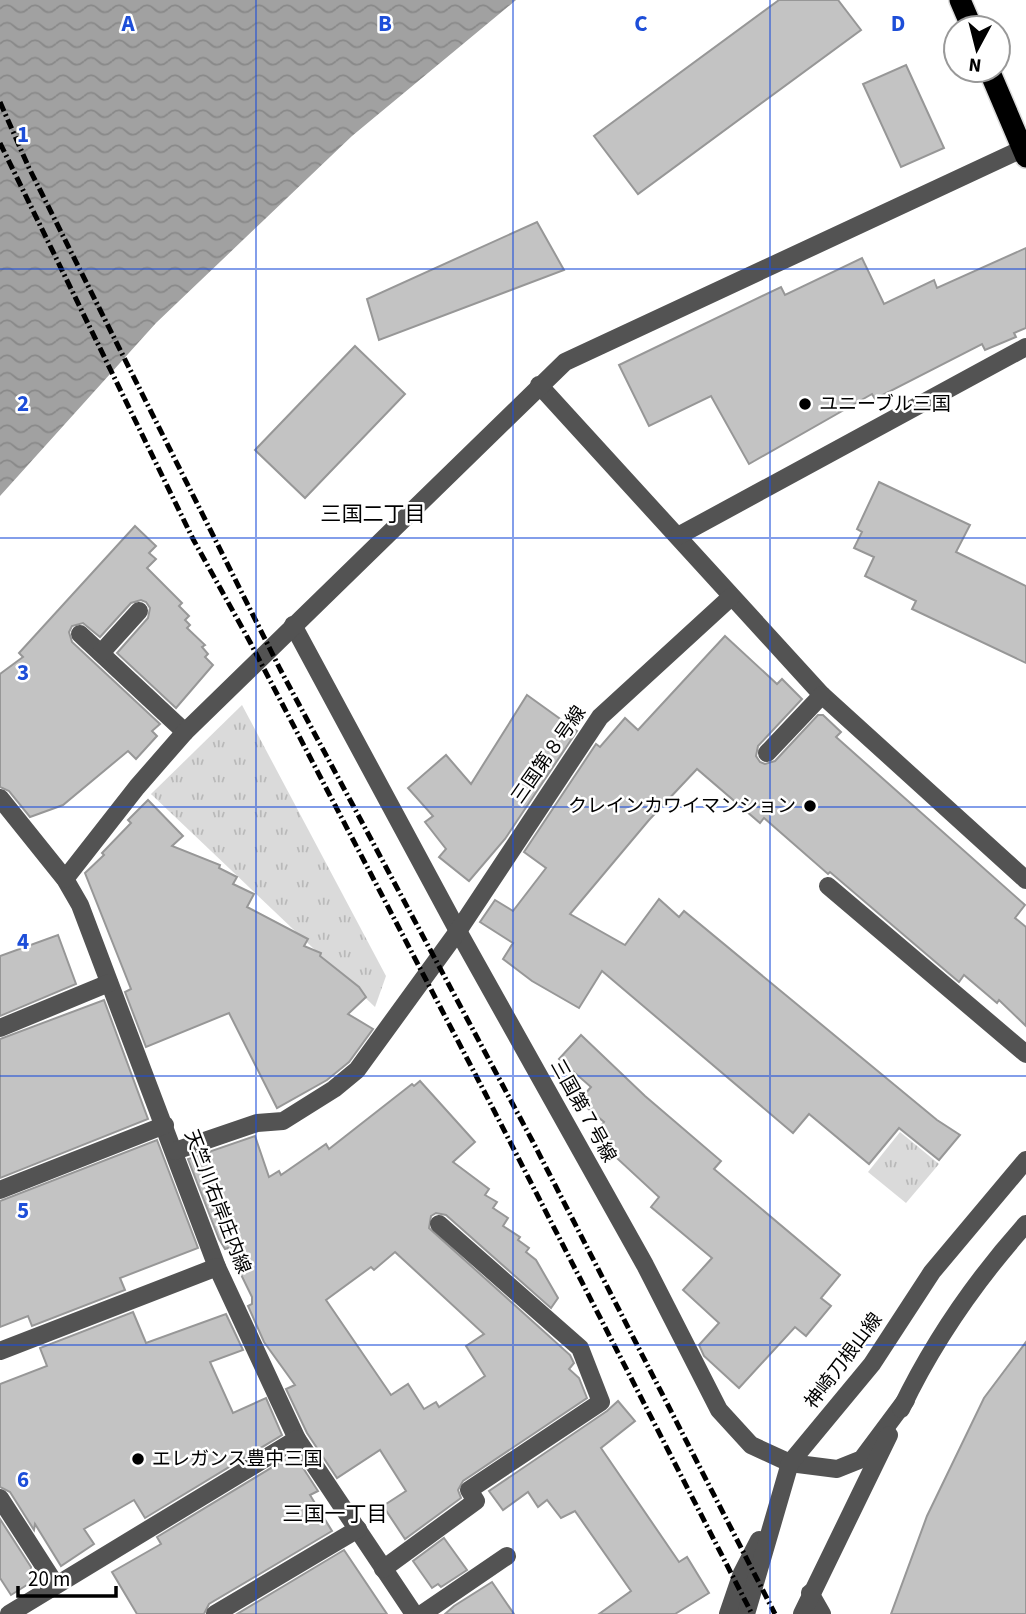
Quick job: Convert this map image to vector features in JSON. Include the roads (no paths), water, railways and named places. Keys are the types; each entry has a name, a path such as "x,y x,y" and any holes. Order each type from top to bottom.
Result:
{"highway":[{"path":"995,84 1024,153"}],"street":[{"path":"65,879 137,786 185,732 538,385 565,362 1024,153"},
{"path":"678,536 1026,347"},
{"path":"538,385 822,695 1026,880"},
{"name":"三国第８号線","path":"175,1151 257,1123 283,1121 334,1089 357,1070 457,931 600,717 731,597"},
{"path":"101,653 139,611"},
{"name":"三国第７号線","path":"293,625 457,931 645,1265 719,1410 751,1445 790,1463 837,1469 862,1459 906,1400"},
{"path":"80,634 185,732"},
{"path":"767,753 822,695"},
{"name":"天竺川右岸庄内線","path":"0,798 65,879 80,905 166,1125 217,1267 298,1439 414,1614"},
{"path":"828,886 1026,1054"},
{"path":"0,1028 109,983"},
{"path":"0,1190 166,1125"},
{"name":"神崎刀根山線","path":"746,1614 790,1463 872,1364 932,1272 1026,1160"},
{"path":"383,1569 476,1501 469,1490 601,1402 580,1348 553,1318 439,1224"},
{"path":"802,1614 906,1400 944,1331 992,1262 1026,1224"},
{"path":"0,1351 217,1267"},
{"path":"13,1611 298,1439"},
{"path":"0,1498 56,1585"},
{"path":"728,1614 742,1573 778,1503"},
{"path":"215,1614 358,1529"},
{"path":"422,1614 507,1556"},
{"path":"810,1593 822,1614"}],"water":[{"path":"0,0 516,0 352,136 156,323 0,496"}],"railway":[{"path":"0,102 29,168 280,669 533,1142 775,1614"},
{"path":"0,143 193,539 250,642 485,1093 752,1614"}],"place":[{"name":"ユニーブル三国","path":"805,404"},
{"name":"クレインカワイマンション","path":"810,806"},
{"name":"エレガンス豊中三国","path":"138,1459"}],"district":[{"name":"三国二丁目","path":"373,514"},
{"name":"三国一丁目","path":"335,1514"}]}
